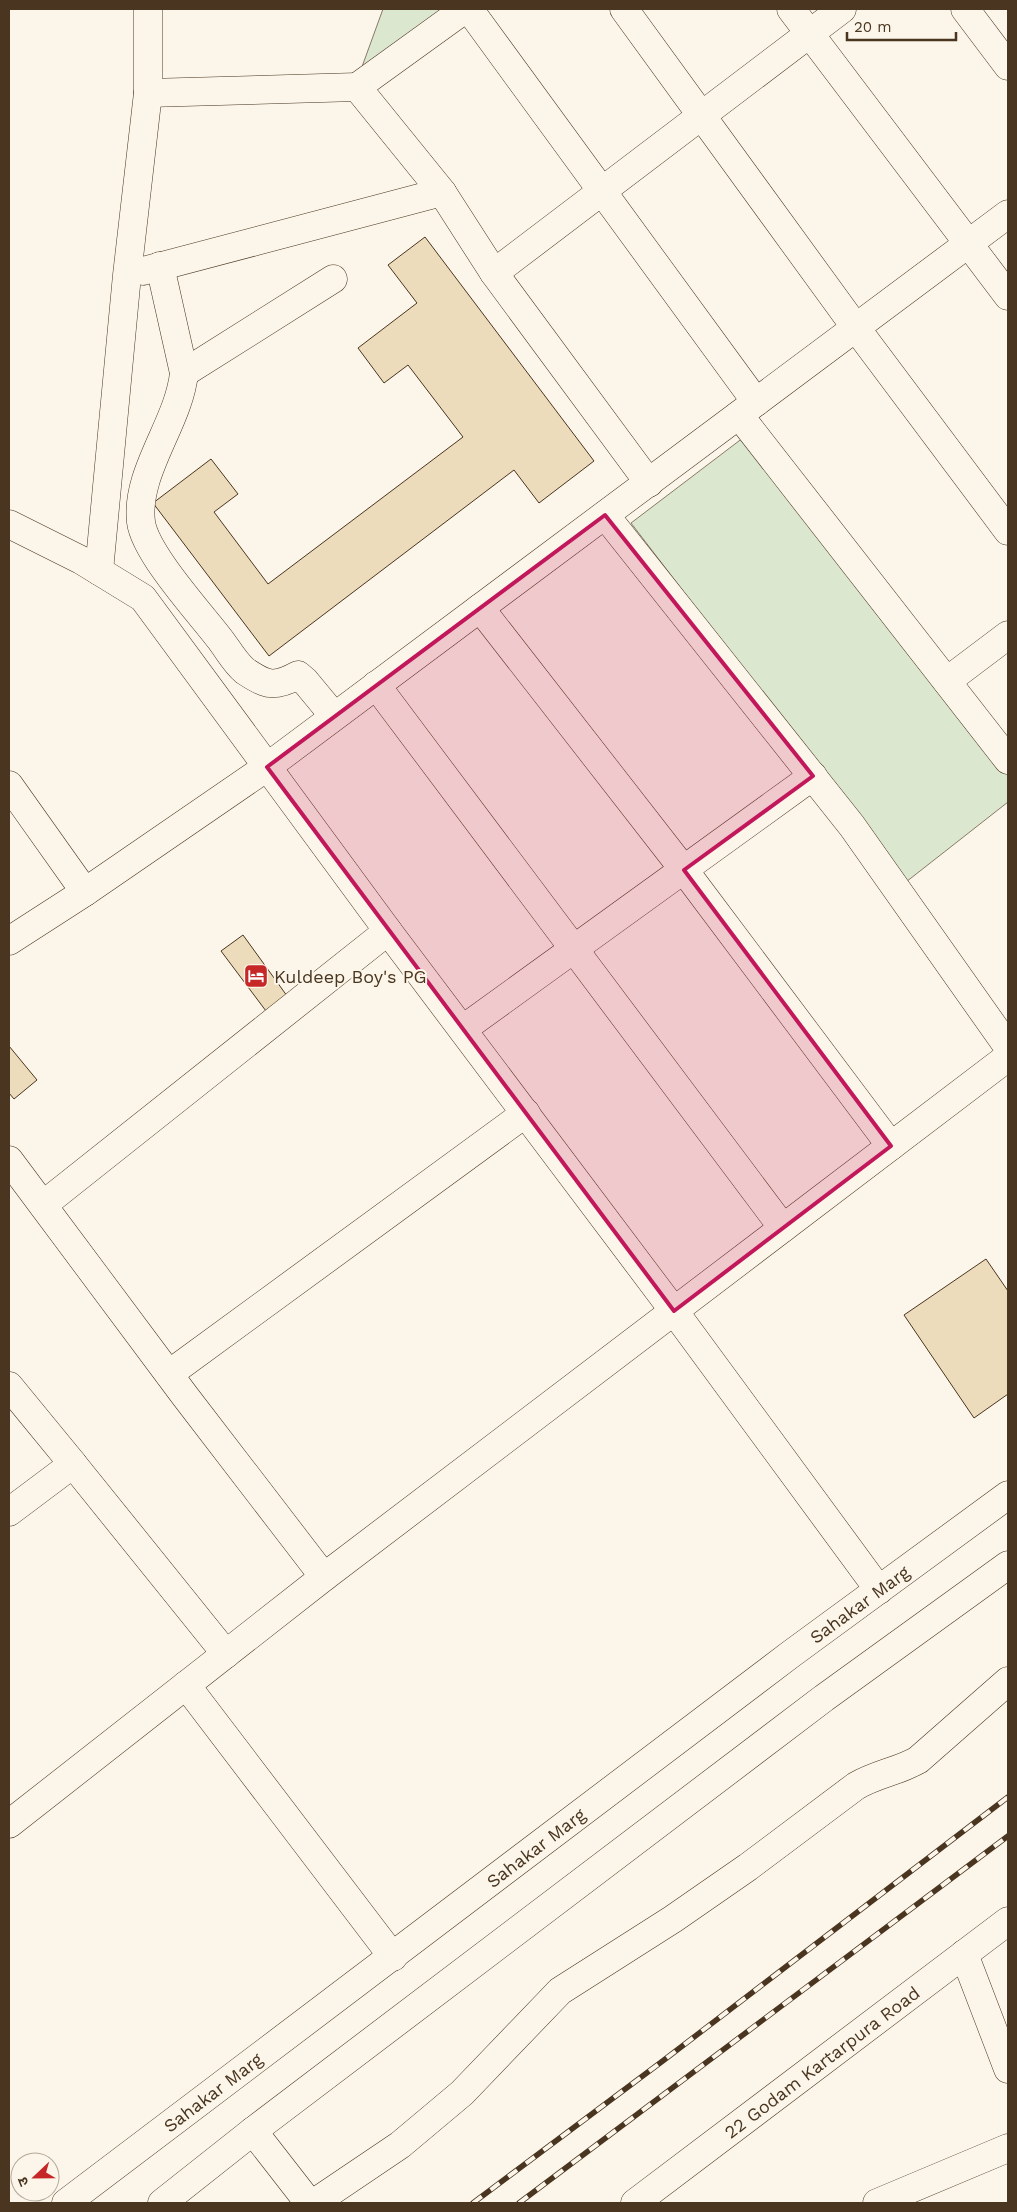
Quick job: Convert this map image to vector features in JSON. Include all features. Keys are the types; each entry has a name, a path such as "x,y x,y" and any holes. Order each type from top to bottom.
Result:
{"street":[{"path":"99,571 127,275 148,93 148,9"},
{"path":"148,93 357,87 467,9 602,191 748,408 947,681 1008,760"},
{"path":"624,9 856,328 1008,531"},
{"path":"791,9 1008,296"},
{"path":"494,273 842,9"},
{"path":"965,9 1008,66"},
{"path":"357,87 442,192 494,273 649,483"},
{"path":"127,275 442,192"},
{"path":"9,941 85,892 267,767 1008,214"},
{"path":"160,266 184,373 183,388 176,410 142,495 141,522 146,536 170,576 245,670 267,683 286,681 298,676 305,681 334,716"},
{"path":"184,373 334,279"},
{"path":"605,515 744,693 852,826 1008,1047"},
{"path":"9,524 81,560 143,598 388,931 674,1311 879,1590"},
{"path":"480,608 684,870 891,1146"},
{"path":"947,681 1008,635"},
{"path":"376,685 783,1228"},
{"path":"463,1029 813,776"},
{"path":"9,785 85,892"},
{"path":"42,1205 388,931"},
{"path":"9,1824 324,1576 1008,1057"},
{"path":"169,1374 526,1113"},
{"path":"9,1160 169,1374 324,1576"},
{"path":"9,1386 226,1654"},
{"path":"9,1512 73,1464"},
{"name":"Sahakar Marg","path":"66,2203 879,1590 1008,1495"},
{"path":"162,2203 253,2131 824,1698 1008,1565"},
{"path":"314,2203 393,2149 462,2093 560,1991 748,1866 856,1786 871,1777 909,1765 918,1760 1008,1681"},
{"path":"186,1685 393,1956"},
{"name":"22 Godam Kartarpura Road","path":"635,2203 1008,1921"},
{"path":"964,1954 1008,2069"},
{"path":"253,2131 309,2203"},
{"path":"877,2203 1008,2148"}],"highlighted area":[{"path":"605,515 813,776 684,870 891,1146 674,1311 267,767"}],"green space":[{"path":"383,9 450,9 359,75"},
{"path":"756,428 1008,757 1008,802 906,882 631,523"}],"building":[{"path":"425,237 594,461 539,503 514,470 269,656 153,503 211,459 238,494 214,512 268,584 463,437 408,365 384,383 358,348 417,303 388,265"},
{"name":"Kuldeep Boy's PG","path":"243,935 290,1000 269,1015 221,951"},
{"path":"9,1046 37,1080 14,1099 9,1093"},
{"path":"986,1259 1008,1291 1008,1394 974,1418 904,1315"}],"railway":[{"path":"473,2203 664,2060 1008,1797"},
{"path":"519,2203 1008,1836"}],"place":[{"name":"Kuldeep Boy's PG","path":"256,976"}]}
